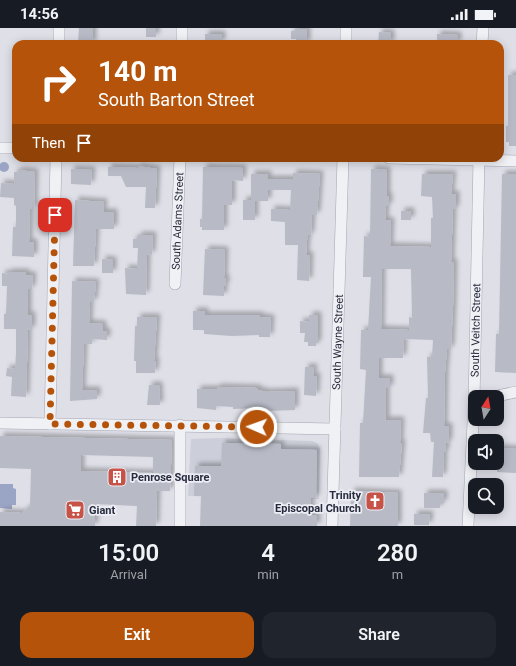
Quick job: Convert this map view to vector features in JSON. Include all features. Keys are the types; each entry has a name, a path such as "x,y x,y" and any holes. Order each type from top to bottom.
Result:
{"street":[{"path":"59,28 59,40"},
{"path":"182,28 182,40"},
{"path":"346,28 346,40"},
{"path":"482,28 482,40"},
{"path":"0,148 12,148"},
{"path":"504,160 516,161"},
{"path":"50,424 56,162"},
{"name":"South Adams Street","path":"175,284 180,162"},
{"name":"South Wayne Street","path":"332,526 343,162"},
{"name":"South Veitch Street","path":"474,390 479,162"},
{"path":"504,394 516,392"},
{"path":"0,423 180,425 335,429"},
{"path":"180,425 180,526"},
{"name":"South Veitch Street","path":"468,526 473,426"}],"shaded area":[{"path":"219,438 312,441 317,443 320,448 319,499 188,496 191,439"}],"water":[{"path":"2,162 6,162 9,167 6,172 2,172 -1,169 -1,165"},
{"path":"0,484 13,484 13,488 16,489 16,505 12,505 12,509 0,508"}],"building":[{"path":"79,28 93,28 93,40 78,40"},
{"path":"146,28 156,28 156,37 146,37"},
{"path":"296,29 307,29 307,40 291,39 291,31 296,31"},
{"path":"379,32 391,33 391,40 378,40"},
{"path":"205,34 222,34 222,40 205,40"},
{"path":"437,34 458,35 458,40 437,40"},
{"path":"508,75 516,75 516,146 509,146 509,142 506,142 506,126 508,126"},
{"path":"138,166 157,169 155,208 145,208 146,187 126,187 121,176 108,176 108,167 138,168"},
{"path":"203,167 243,168 243,181 232,180 232,205 224,205 224,230 202,230 202,227 200,227 200,219 202,219"},
{"path":"71,169 92,170 91,185 71,184"},
{"path":"371,169 387,170 387,196 389,196 389,206 386,206 385,220 391,221 390,246 431,247 431,218 433,218 432,197 421,196 422,174 453,174 451,194 456,194 456,209 453,209 451,262 454,262 453,306 451,349 447,349 445,372 444,426 449,426 449,442 446,443 446,452 444,452 443,477 432,477 434,442 431,442 430,433 423,433 426,398 428,398 427,357 432,357 433,340 404,339 403,358 379,358 379,378 390,378 390,388 386,388 386,420 401,420 400,443 402,443 399,477 359,477 360,423 363,423 366,370 360,369 361,330 368,330 371,277 363,277 364,236 370,237","holes":["382,269 411,269 412,318 409,317 409,330 381,329"]},
{"path":"19,170 35,172 34,209 30,209 29,242 34,242 34,257 12,256 13,227 16,227 16,206 14,205 14,198 0,197 1,183 14,184 14,172 19,172"},
{"path":"293,173 320,174 317,215 312,215 311,235 308,235 307,240 306,255 310,255 309,281 297,280 298,245 285,245 285,222 271,221 271,209 290,210 291,190 268,190 268,201 255,201 255,220 243,220 243,200 251,200 251,174 268,174 268,179 293,179"},
{"path":"502,174 516,174 516,373 495,372 496,334 499,334"},
{"path":"75,200 104,202 103,212 114,212 114,229 96,229 94,266 73,266"},
{"path":"401,211 411,211 411,220 401,220"},
{"path":"138,235 153,235 152,255 147,254 146,295 126,294 125,268 137,269 138,248 133,248 133,239 138,239"},
{"path":"205,249 225,250 224,278 226,278 226,286 224,286 224,296 203,295"},
{"path":"102,259 113,260 113,273 102,273"},
{"path":"8,272 26,272 26,275 33,275 32,289 28,289 28,315 32,315 32,330 28,329 26,397 11,396 12,377 6,376 7,368 15,369 16,353 16,329 4,329 7,286 2,286 2,273 8,274"},
{"path":"72,281 96,282 94,302 90,302 89,323 103,324 103,331 107,331 107,340 92,339 92,344 84,344 82,390 97,390 97,399 70,401"},
{"path":"193,311 205,311 205,315 260,315 260,317 271,318 270,337 259,337 259,335 232,336 204,334 204,330 193,330"},
{"path":"309,315 318,315 318,343 316,343 316,346 308,346 308,342 304,342 305,333 300,333 300,321 309,322"},
{"path":"137,317 157,317 154,361 156,361 155,373 136,373 136,361 134,361 135,326 137,326"},
{"path":"305,367 314,367 313,376 317,376 316,396 304,395"},
{"path":"149,385 159,385 160,405 147,405"},
{"path":"217,387 258,388 258,390 267,392 295,391 295,410 267,411 267,409 258,408 233,409 233,407 216,406 216,410 197,408 197,389 217,389"},
{"name":"Penrose Square","path":"0,436 172,440 170,491 157,491 156,526 136,526 137,506 95,504 95,526 0,526 0,512 22,513 30,506 31,469 0,468","holes":["81,455 153,457 153,473 81,471"]},
{"path":"222,443 281,444 281,449 317,450 316,498 311,498 311,515 317,515 317,526 200,526 201,496 194,496 195,466 221,466"},
{"path":"504,448 516,449 516,473 497,472 497,470 504,470"},
{"name":"Trinity Episcopal Church","path":"351,491 398,493 398,526 350,526"},
{"path":"424,493 444,493 444,503 440,503 440,508 424,508"},
{"path":"414,514 430,514 429,525 414,525"}],"place":[{"name":"Penrose Square","path":"117,477"},
{"name":"Trinity Episcopal Church","path":"375,501"},
{"name":"Giant","path":"75,510"}],"route":[{"path":"55,215 50,424 257,427"}]}
